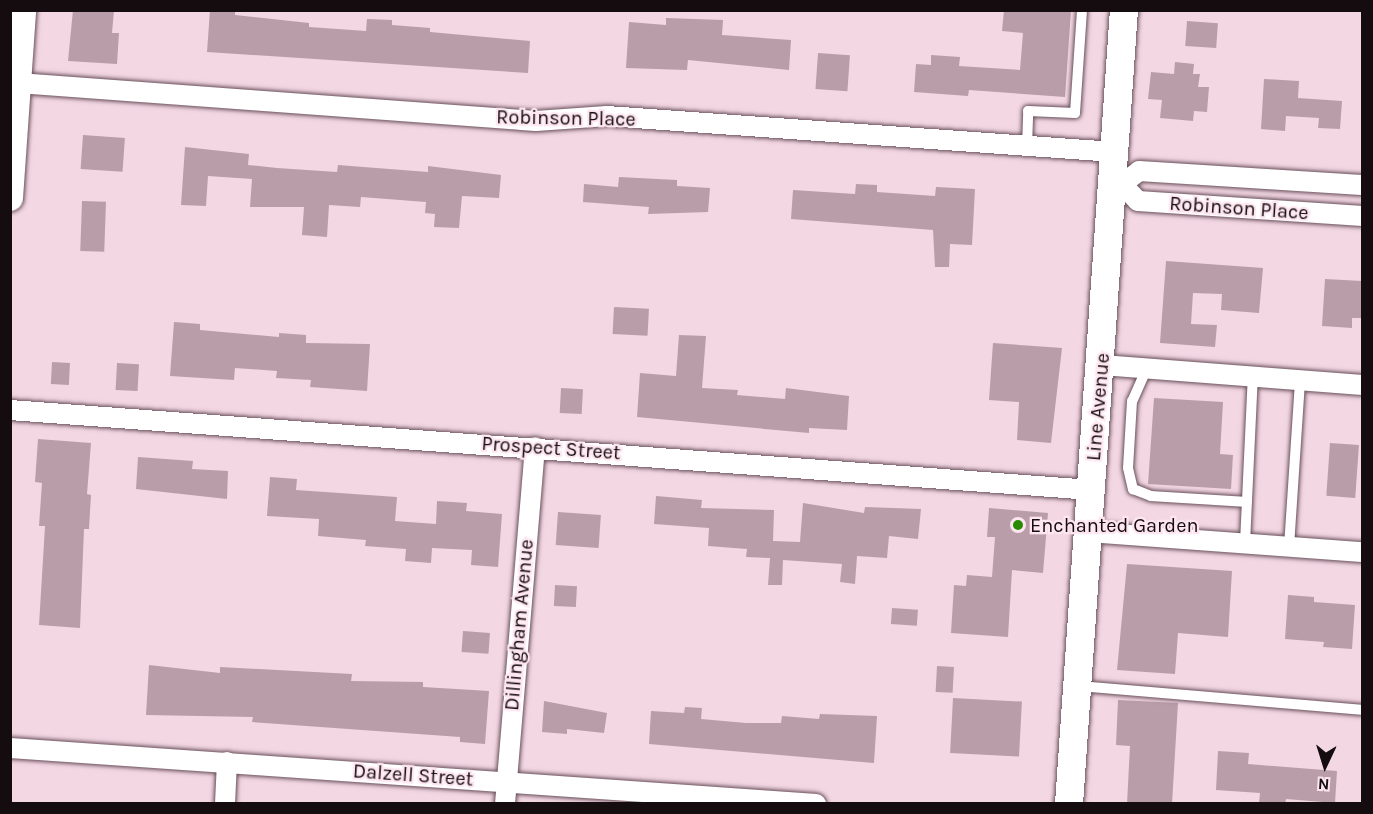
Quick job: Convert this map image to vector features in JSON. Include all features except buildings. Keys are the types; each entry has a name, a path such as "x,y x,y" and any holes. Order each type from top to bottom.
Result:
{"main road":[{"name":"Line Avenue","path":"1069,804 1090,490 1117,183 1114,152 1124,10"}],"street":[{"path":"10,198 18,83 15,57 23,10"},
{"name":"Robinson Place","path":"18,83 536,121 608,116 1114,152"},
{"name":"Robinson Place","path":"1362,185 1139,171 1117,183 1138,201 1362,216"},
{"path":"1102,365 1362,385"},
{"name":"Prospect Street","path":"10,410 535,447 1090,490"},
{"name":"Dillingham Avenue","path":"505,804 535,447"},
{"path":"1088,532 1362,552"},
{"name":"Dalzell Street","path":"10,748 816,804"},
{"path":"225,804 227,762"}],"lane":[{"path":"1027,147 1028,111 1075,113 1082,10"},
{"path":"1147,368 1132,401 1128,468 1133,489 1151,496 1247,502"},
{"path":"1245,543 1253,376"},
{"path":"1289,547 1300,380"},
{"path":"1077,686 1362,710"}],"place":[{"name":"Enchanted Garden","path":"1018,525"}]}
